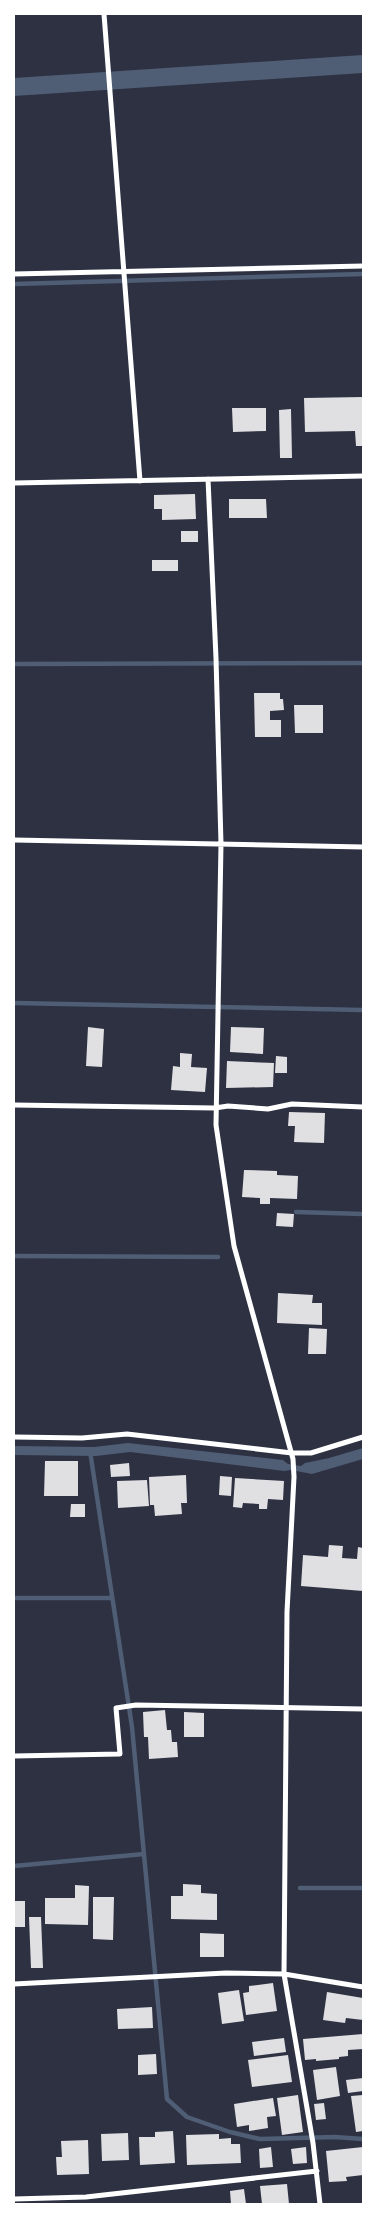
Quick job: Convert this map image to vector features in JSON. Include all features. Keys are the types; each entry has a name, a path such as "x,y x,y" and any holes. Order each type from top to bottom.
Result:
{"street":[{"path":"104,14 140,481"},
{"path":"14,274 123,274 363,266"},
{"path":"14,483 363,476"},
{"path":"208,479 216,658 221,844 215,1108 234,1246 293,1459 294,1477 287,1612 284,1974 313,2143 320,2204"},
{"path":"14,840 363,847"},
{"path":"14,1105 215,1108 228,1106 268,1109 292,1104 363,1107"},
{"path":"14,1437 82,1438 127,1434 311,1453 363,1437"},
{"path":"14,1756 120,1754 116,1708 136,1705 363,1710"},
{"path":"14,1984 226,1973 284,1974 363,1987"},
{"path":"14,2199 86,2197 317,2171"}],"water":[{"path":"363,55 363,73 14,96 14,78"},
{"path":"128,1443 283,1460 288,1464 301,1466 305,1463 363,1448 363,1459 312,1474 130,1452 96,1456 14,1455 14,1446 94,1447"}],"building":[{"path":"363,397 363,446 356,446 355,431 305,432 304,398"},
{"path":"232,408 266,408 266,431 233,432"},
{"path":"291,409 292,458 280,458 279,410"},
{"path":"195,494 196,519 162,520 162,509 154,509 154,495"},
{"path":"229,499 266,499 267,518 229,518"},
{"path":"181,531 198,531 198,542 181,542"},
{"path":"152,560 178,560 178,571 152,571"},
{"path":"254,693 280,693 280,699 283,699 284,710 270,711 270,720 281,720 281,737 255,737"},
{"path":"294,705 323,705 323,733 295,733"},
{"path":"88,1027 104,1029 102,1067 86,1066"},
{"path":"231,1027 264,1028 263,1054 230,1052"},
{"path":"180,1053 192,1054 191,1067 207,1068 205,1092 171,1090 173,1066 180,1067"},
{"path":"276,1056 287,1057 287,1073 275,1073"},
{"path":"227,1061 274,1063 273,1087 226,1088"},
{"path":"289,1112 325,1113 324,1143 294,1142 295,1126 288,1126"},
{"path":"244,1170 277,1171 277,1175 298,1176 297,1199 270,1198 270,1204 260,1204 260,1198 242,1197"},
{"path":"277,1213 294,1214 293,1227 276,1226"},
{"path":"278,1293 313,1295 312,1303 322,1303 322,1325 277,1323"},
{"path":"309,1328 327,1329 326,1354 308,1354"},
{"path":"45,1461 78,1461 78,1496 44,1496"},
{"path":"129,1463 130,1476 111,1477 110,1465"},
{"path":"186,1475 187,1503 181,1503 182,1514 155,1516 154,1505 150,1505 149,1477"},
{"path":"220,1476 232,1477 231,1496 219,1495"},
{"path":"235,1478 284,1481 283,1500 268,1499 267,1509 259,1509 259,1504 243,1503 242,1508 233,1507"},
{"path":"147,1480 149,1506 118,1508 117,1481"},
{"path":"71,1504 85,1504 85,1517 70,1517"},
{"path":"329,1545 343,1546 342,1558 357,1559 358,1547 363,1548 363,1591 301,1586 303,1555 328,1557"},
{"path":"165,1710 167,1730 171,1730 172,1742 177,1742 178,1757 149,1759 148,1737 144,1737 143,1712"},
{"path":"184,1712 204,1713 204,1737 184,1737"},
{"path":"183,1884 201,1885 201,1893 217,1894 217,1920 171,1919 171,1896 183,1896"},
{"path":"75,1885 89,1886 88,1925 45,1924 45,1898 75,1898"},
{"path":"93,1897 114,1897 113,1940 93,1939"},
{"path":"14,1901 25,1901 25,1927 14,1927"},
{"path":"29,1917 41,1917 43,1968 31,1968"},
{"path":"200,1933 224,1934 224,1957 200,1957"},
{"path":"273,1983 277,2011 246,2015 243,1993 249,1992 249,1986"},
{"path":"239,1990 244,2021 222,2024 218,1993"},
{"path":"327,1992 363,1998 363,2020 346,2018 345,2023 323,2020"},
{"path":"152,2007 153,2028 118,2029 117,2009"},
{"path":"363,2034 363,2049 348,2050 348,2056 339,2057 339,2059 305,2060 303,2039"},
{"path":"284,2038 286,2052 254,2056 252,2042"},
{"path":"156,2054 157,2074 138,2075 138,2055"},
{"path":"288,2055 292,2082 252,2087 248,2060"},
{"path":"336,2067 340,2096 317,2100 313,2070"},
{"path":"363,2078 363,2091 348,2093 346,2080"},
{"path":"298,2095 303,2132 282,2135 277,2098"},
{"path":"363,2095 363,2131 356,2132 351,2096"},
{"path":"273,2098 276,2116 267,2117 268,2128 249,2131 249,2125 237,2127 234,2104"},
{"path":"324,2103 326,2119 316,2120 314,2104"},
{"path":"173,2131 175,2163 140,2165 139,2137 155,2137 155,2132"},
{"path":"128,2133 129,2160 102,2161 101,2134"},
{"path":"219,2134 219,2139 231,2138 231,2144 240,2144 241,2163 187,2165 186,2135"},
{"path":"88,2140 89,2174 57,2175 56,2157 62,2157 61,2141"},
{"path":"271,2147 273,2167 260,2168 259,2149"},
{"path":"306,2147 307,2163 293,2164 291,2149"},
{"path":"363,2147 363,2175 346,2177 347,2181 329,2182 326,2151"},
{"path":"287,2184 289,2204 262,2204 260,2186"},
{"path":"244,2189 246,2204 231,2204 230,2191"}],"waterway":[{"path":"14,284 363,274"},
{"path":"14,664 363,663"},
{"path":"14,1003 363,1010"},
{"path":"296,1212 363,1214"},
{"path":"14,1256 218,1257"},
{"path":"90,1451 132,1727 167,2099 187,2117 230,2132 260,2139 335,2137 363,2139"},
{"path":"14,1598 112,1598"},
{"path":"14,1866 144,1854"},
{"path":"300,1888 363,1888"}]}
